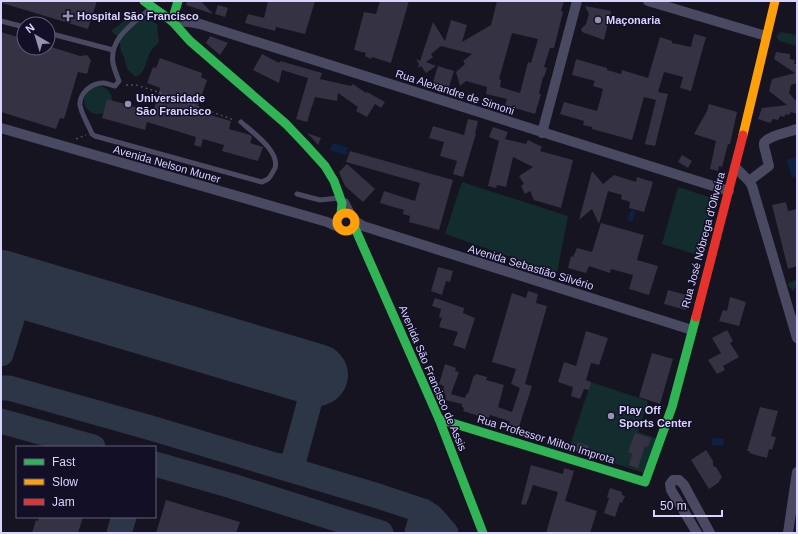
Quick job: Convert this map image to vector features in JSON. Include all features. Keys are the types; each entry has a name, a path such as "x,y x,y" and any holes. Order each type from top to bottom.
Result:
{"street":[{"path":"144,1 172,21 190,42 286,124 325,166 334,181 342,203 338,219 341,230 346,231 355,226 350,213 345,212 338,219"},
{"path":"151,7 161,1"},
{"path":"172,21 178,1"},
{"path":"542,133 577,1"},
{"path":"648,1 766,36"},
{"name":"Rua José Nóbrega d'Oliveira","path":"645,482 672,407 729,192 775,1"},
{"name":"Rua Alexandre de Simoni","path":"172,21 200,24 729,192"},
{"name":"Avenida Nelson Muner","path":"1,128 326,222 338,219"},
{"path":"749,181 769,166 764,146 766,140 797,129"},
{"path":"735,167 752,186 797,338"},
{"name":"Avenida Sebastião Silvério","path":"355,226 692,330"},
{"name":"Avenida São Francisco de Assis","path":"355,226 439,419 483,533"},
{"name":"Rua Professor Milton Improta","path":"439,419 645,482"},
{"path":"788,533 797,472"},
{"path":"697,533 671,490 670,484 673,480 679,480 682,483 710,533"}],"lane":[{"path":"151,7 117,40 113,50 113,64 120,81 118,84 115,86 104,83 97,84 87,89 81,98 80,105 94,135 262,182 268,179 275,167 275,159 270,148 241,122"},
{"path":"1,21 16,25"},
{"path":"56,35 113,50"},
{"path":"297,194 320,200 340,198 345,200 355,226"}],"path":[{"path":"118,84 136,86 155,91 241,122"}],"green space":[{"path":"131,16 148,19 157,24 159,42 151,51 142,73 136,77 127,69 121,52 120,43 116,35 111,31"},
{"path":"781,32 797,35 797,46 779,41 776,36"},
{"path":"98,86 108,90 112,100 108,110 98,114 88,110 84,100 88,90"},
{"path":"462,182 568,216 557,273 445,234"},
{"path":"678,187 712,198 715,203 701,256 662,244"},
{"path":"797,279 797,286 793,291 787,284"},
{"name":"Play Off Sports Center","path":"591,382 648,401 638,432 659,439 647,474 569,448"}],"water":[{"path":"333,143 348,148 346,155 330,150"},
{"path":"797,157 797,176 792,178 787,160"},
{"path":"631,210 636,211 632,222 627,220"},
{"path":"712,438 724,439 723,446 712,445"}],"building":[{"name":"Hospital São Francisco","path":"2,1 97,1 88,29 56,19 56,16 45,16 2,3"},
{"path":"187,1 201,1 213,14 186,5"},
{"path":"268,1 315,1 305,34 276,27 275,31 245,23 248,14 264,18"},
{"path":"380,1 409,1 391,63 372,57 371,59 365,56 366,53 354,50 364,12 376,14"},
{"path":"497,1 564,1 561,11 563,12 554,48 550,48 544,67 547,68 543,77 539,94 541,94 535,114 505,105 507,99 486,94 487,87 466,81 460,86 456,72 465,64 463,61 472,54 441,46 431,54 433,57 426,62 436,66 426,73 421,66 418,68 419,64 416,59 420,61 433,22 445,41 451,20 467,25 462,42 491,25","holes":["512,33 538,39 531,63 528,62 520,93 500,87 501,80 499,79"]},
{"path":"218,5 228,8 225,17 215,14"},
{"name":"Maçonaria","path":"585,6 611,11 604,40 582,32 581,29 586,24 589,14"},
{"path":"1,32 16,37 16,56 56,56 56,48 80,56 87,55 91,60 87,74 78,72 64,119 60,118 56,129 1,112"},
{"path":"694,34 706,37 691,91 680,88 683,77 664,72 658,92 668,94 655,146 645,144 656,100 644,97 632,140 592,129 592,127 583,125 584,121 560,114 564,102 597,111 603,89 593,86 595,81 572,75 576,59 607,68 607,70 621,74 622,70 648,78 660,37 672,41 672,43 691,47"},
{"path":"210,36 228,43 220,55 206,43"},
{"path":"776,52 790,54 790,59 795,60 794,64 797,64 797,83 791,85 789,93 797,102 797,114 791,112 789,115 786,114 784,117 780,116 778,120 773,119 770,123 758,119 762,108 787,105 769,91 772,79 795,73 774,59"},
{"path":"262,54 279,63 280,61 322,73 320,79 351,86 353,84 366,93 367,92 385,102 381,108 375,104 367,117 356,111 358,107 338,93 337,101 315,97 307,122 296,119 308,78 282,70 279,83 253,70"},
{"path":"160,58 202,73 201,77 207,80 196,111 231,121 229,129 250,135 252,137 250,143 263,147 258,161 222,151 224,145 203,139 201,147 194,145 196,137 147,122 145,130 102,118 107,99 153,112 160,88 147,83 153,67 156,68"},
{"path":"438,66 454,71 448,90 432,85"},
{"path":"709,104 737,112 730,144 728,144 722,167 719,166 718,171 710,169 716,141 694,134 707,111"},
{"path":"468,119 478,121 476,134 463,177 453,174 457,161 440,156 444,142 429,138 433,126 464,135"},
{"path":"493,127 508,132 505,139 526,144 528,140 542,147 540,151 573,160 561,208 534,200 530,191 525,194 521,186 524,184 519,176 533,167 513,157 506,187 497,185 496,188 488,186 499,141 489,137"},
{"path":"307,133 321,138 318,145 313,139"},
{"path":"350,151 453,180 439,230 409,222 410,216 403,214 404,210 380,203 384,191 415,201 420,183 346,162"},
{"path":"682,155 692,161 688,168 678,162"},
{"path":"347,164 375,189 363,202 345,186 339,172"},
{"path":"592,171 603,184 614,175 636,182 637,177 653,182 644,212 629,208 630,202 621,199 622,195 608,191 599,224 592,209 579,220"},
{"path":"786,202 788,211 797,209 797,266 788,269 772,205"},
{"path":"601,223 644,235 637,260 658,266 649,295 629,289 633,275 611,269 610,273 589,266 586,273 568,268 571,256 573,257 577,248 592,252"},
{"path":"438,267 453,271 450,282 446,281 442,295 431,291"},
{"path":"668,290 690,296 686,310 664,304"},
{"path":"528,291 538,294 536,303 547,306 525,384 532,386 518,430 508,426 510,422 506,420 490,415 488,419 463,411 464,408 462,407 462,404 445,400 446,396 443,391 444,386 439,384 445,364 456,368 455,371 459,372 451,394 465,398 467,393 468,394 474,375 475,376 476,374 487,377 486,380 504,385 498,407 512,412 520,388 511,384 516,369 492,362 512,293 526,298"},
{"path":"730,297 746,302 739,326 719,321 723,310 727,311"},
{"path":"435,298 464,308 463,313 475,318 465,349 453,345 458,332 439,327 442,318 439,317 441,309 432,306"},
{"path":"727,330 733,341 730,343 739,357 723,366 725,370 717,374 708,360 721,353 712,338"},
{"path":"586,331 608,338 599,365 591,363 586,380 591,382 589,390 584,389 580,399 571,396 573,387 558,382 564,362 576,366"},
{"path":"652,353 673,359 660,404 639,397"},
{"path":"760,407 778,411 771,436 776,437 772,450 769,449 767,458 749,453 750,451 747,451"},
{"path":"635,433 651,438 648,447 645,446 638,468 629,465 632,454 628,452"},
{"path":"578,442 589,446 586,454 575,451"},
{"path":"706,450 713,461 713,466 716,467 722,477 718,483 709,489 691,460"},
{"path":"531,465 563,474 564,468 574,471 565,501 597,511 590,533 546,533 558,492 533,485 526,505 521,504"},
{"path":"610,488 622,492 622,495 625,496 622,503 620,502 615,517 604,513 609,498 607,497"},
{"path":"166,500 240,522 236,533 156,533"},
{"path":"39,518 83,518 78,533 32,533 36,520 38,521"}],"taxiway":[{"path":"1,354 18,300 15,288 12,284"},
{"path":"280,466 293,463 317,375"},
{"path":"1,388 9,388 151,428 378,496 423,511 431,516 446,533"},
{"path":"1,421 89,446"},
{"path":"156,464 232,486 381,533"},
{"path":"417,533 423,511"},
{"path":"119,533 124,518"}],"runway":[{"path":"1,281 317,375"}],"traffic: fast":[{"path":"144,1 172,21 190,41 286,124 306,145 325,166 334,181 342,203 341,214"},
{"path":"172,21 178,1"},
{"path":"354,226 439,419 483,533"},
{"path":"439,419 645,482 672,407 696,317"}],"traffic: slow":[{"path":"743,135 775,1"},
{"path":"342,213 350,213 355,218 355,222 353,229 350,231 342,231 337,226 337,218 342,213"}],"traffic: jam":[{"path":"696,317 743,135"}],"place":[{"name":"Hospital São Francisco","path":"68,16"},
{"name":"Maçonaria","path":"598,20"},
{"name":"Universidade São Francisco","path":"128,104"},
{"name":"Play Off Sports Center","path":"611,416"}]}
